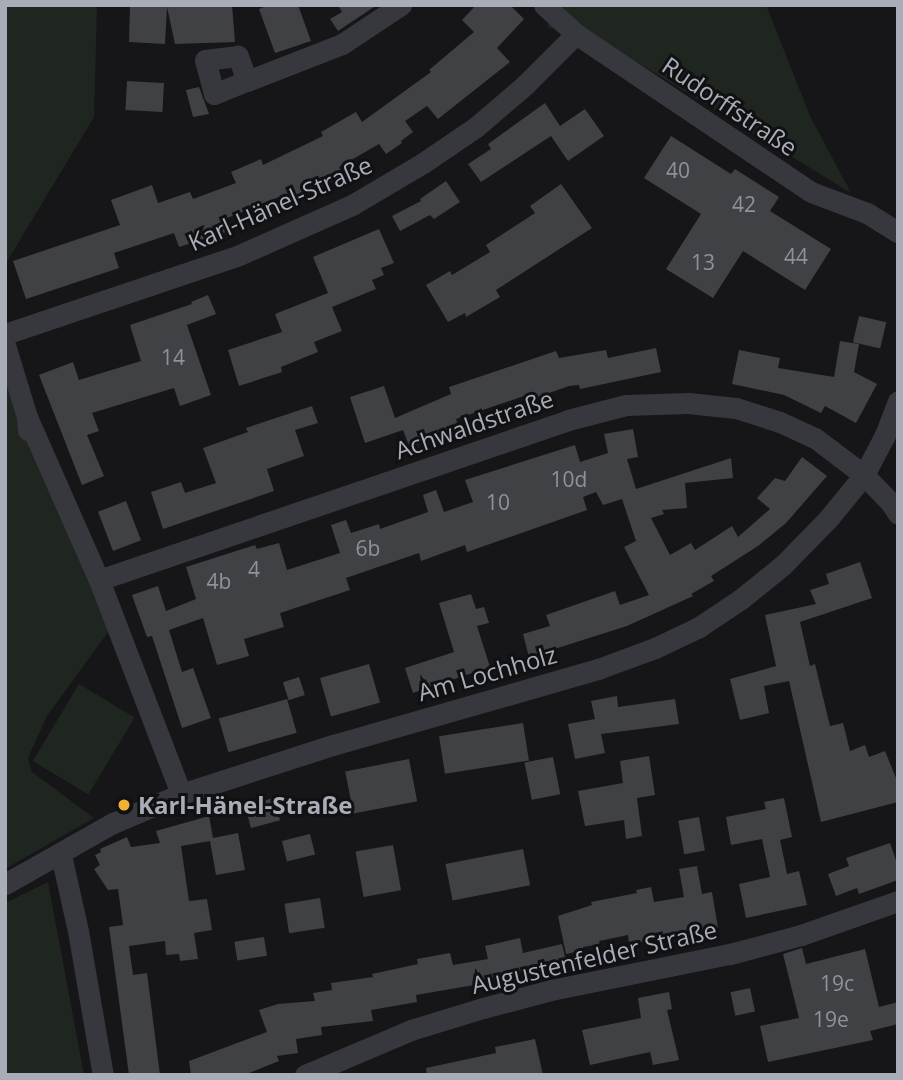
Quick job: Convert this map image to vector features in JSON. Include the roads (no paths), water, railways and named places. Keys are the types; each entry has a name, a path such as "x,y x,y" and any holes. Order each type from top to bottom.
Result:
{"street":[{"path":"247,81 342,44 401,5"},
{"name":"Rudorffstraße","path":"544,5 576,34 811,192 867,213 898,232"},
{"name":"Karl-Hänel-Straße","path":"5,334 237,256 352,205 423,163 476,127 526,85 576,34"},
{"path":"5,345 27,417 29,442 53,503 72,519 99,580 181,794"},
{"name":"Am Lochholz","path":"5,884 61,855 113,823 181,794 321,748 598,669 655,648 699,627 741,599 783,565 828,519 864,475 885,436 898,401"},
{"name":"Achwaldstraße","path":"99,580 568,420 626,405 688,403 736,408 780,422 815,438 864,475"},
{"path":"864,475 898,514"},
{"path":"61,855 78,931 103,1075"},
{"name":"Augustenfelder Straße","path":"305,1075 411,1030 482,1008 597,980 730,954 801,935 898,901"}],"place":[{"name":"Karl-Hänel-Straße","path":"124,805"}]}
